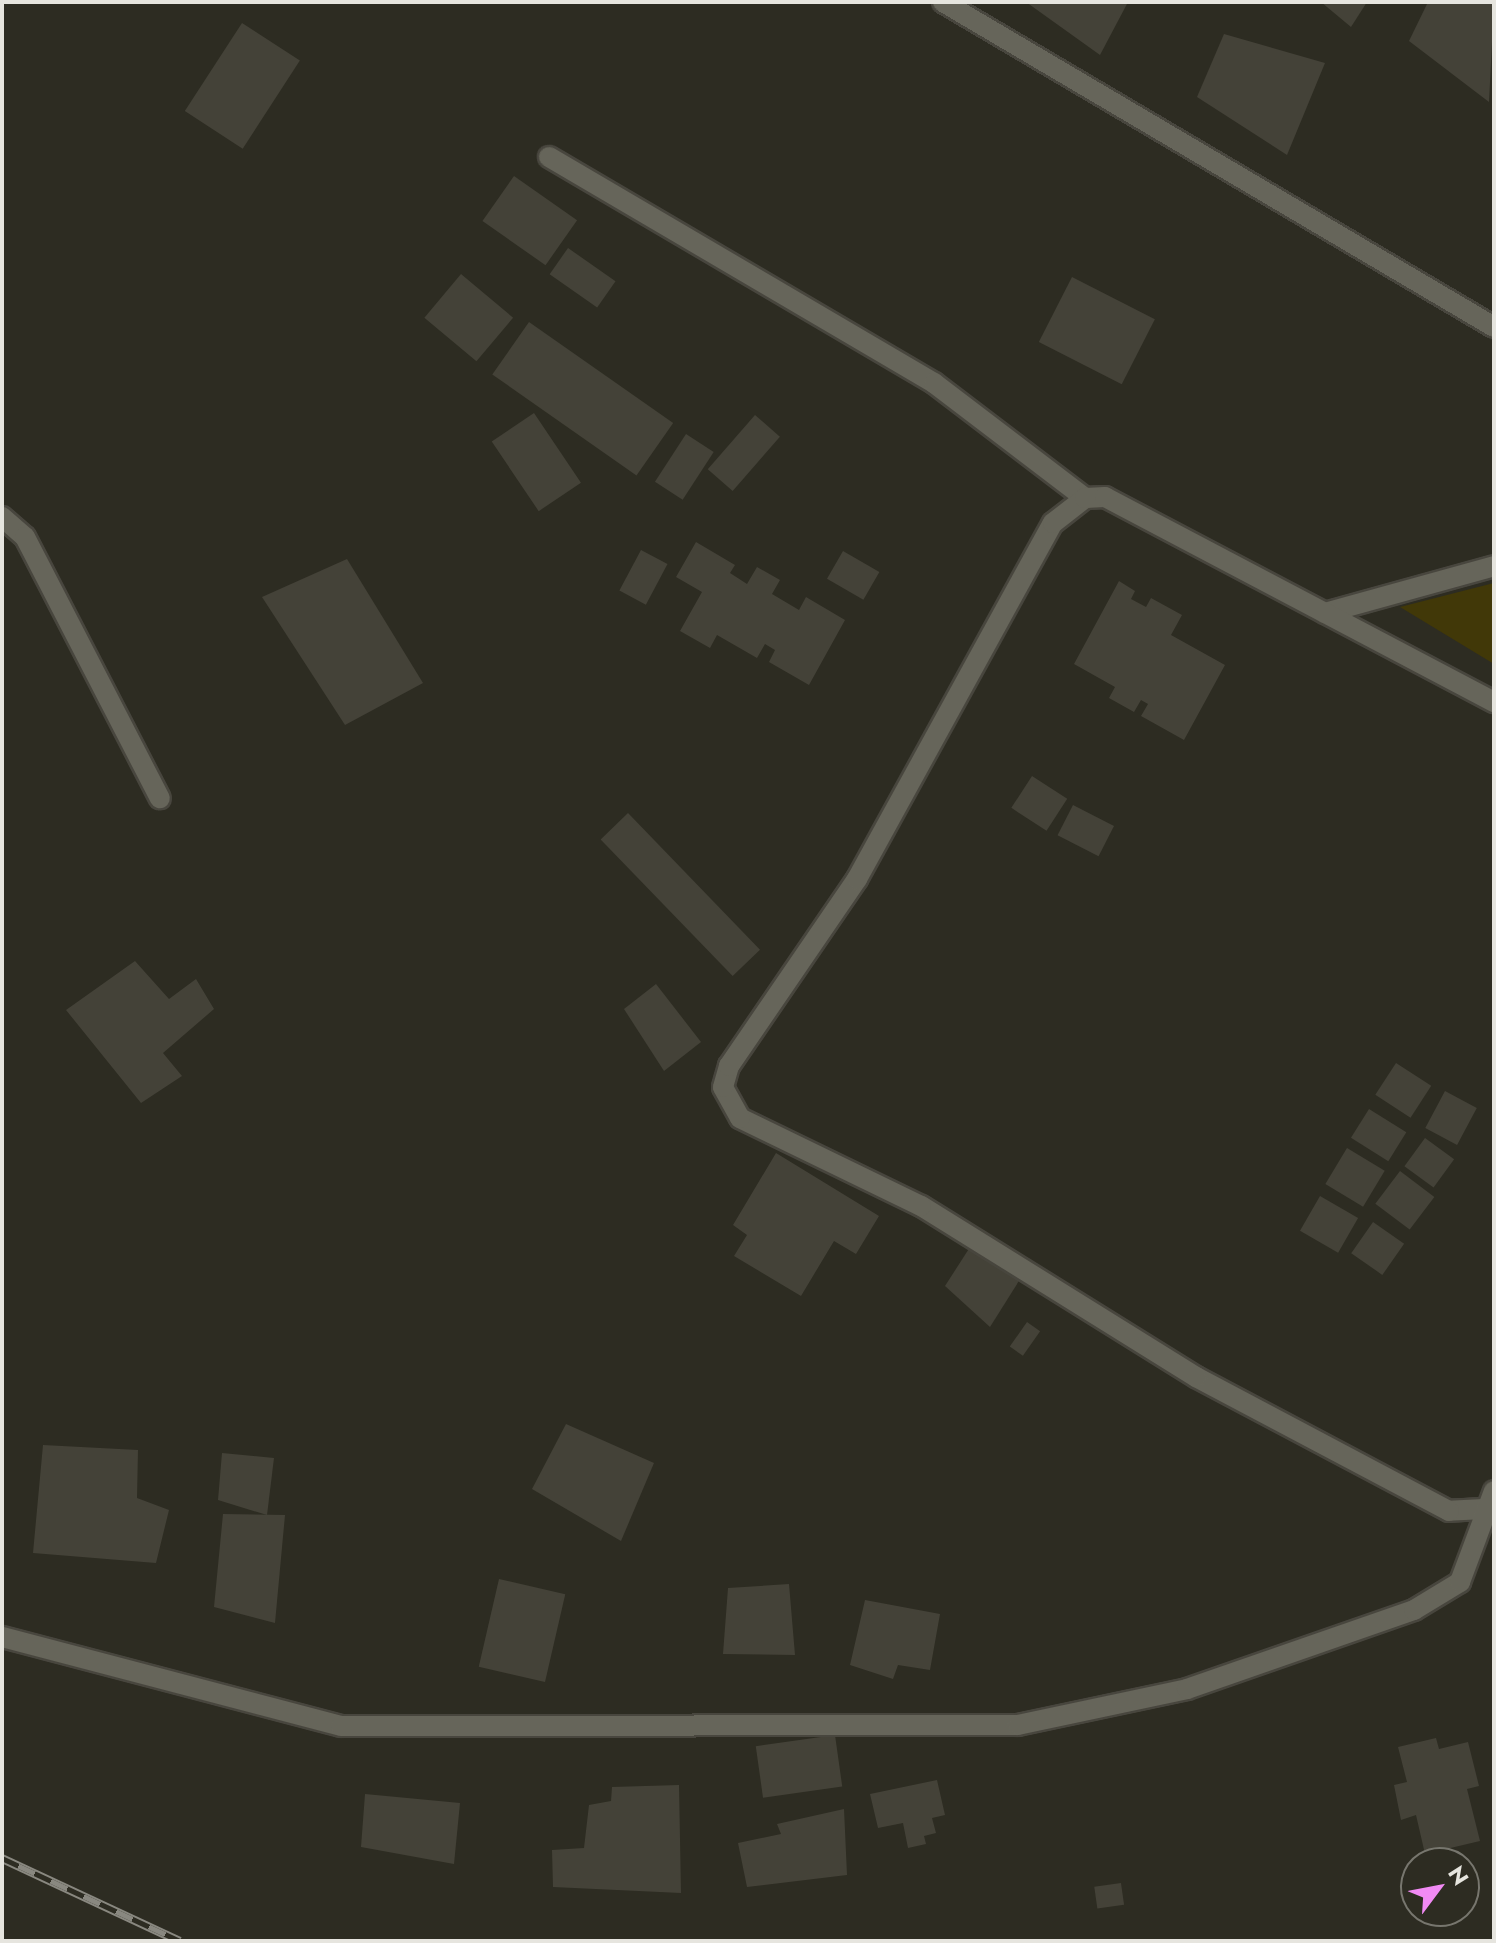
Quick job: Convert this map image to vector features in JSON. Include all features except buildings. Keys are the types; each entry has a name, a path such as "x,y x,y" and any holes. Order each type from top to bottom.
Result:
{"street":[{"path":"943,2 1494,327"},
{"path":"549,157 934,383 1085,498"},
{"path":"1489,1500 1449,1511 1196,1377 921,1206 740,1118 725,1101 729,1066 857,879 1053,523 1085,498 1105,497 1494,702"},
{"path":"2,517 25,537 160,798"},
{"path":"1325,613 1494,566"},
{"path":"2,1637 341,1726 1018,1725 1187,1689 1414,1610 1460,1582 1489,1500"}],"shaded area":[{"path":"1494,583 1494,664 1400,607"}],"railway":[{"path":"2,1858 180,1941"}]}
